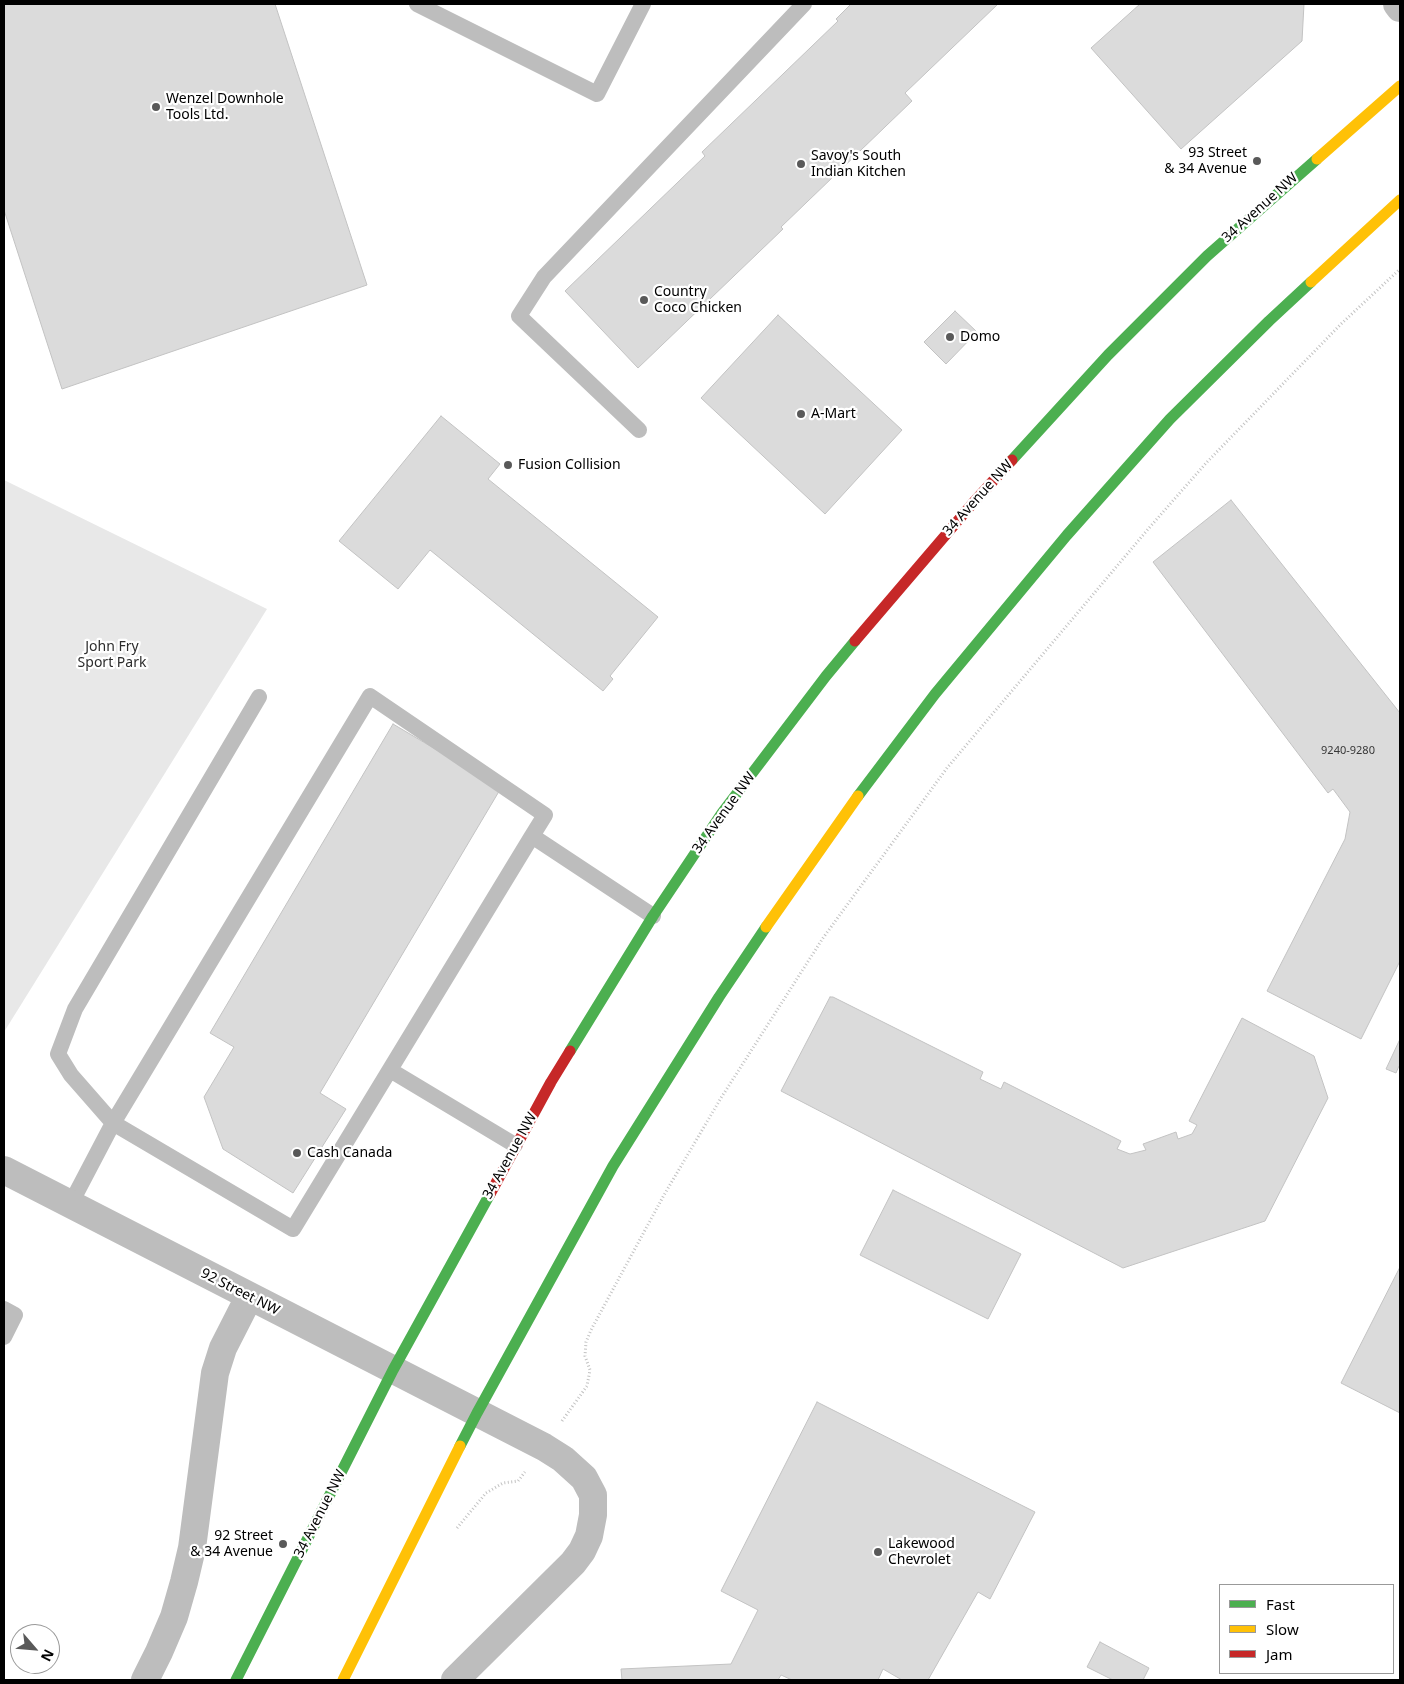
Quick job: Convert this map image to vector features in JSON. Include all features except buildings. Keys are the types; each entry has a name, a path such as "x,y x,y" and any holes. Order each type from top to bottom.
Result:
{"main road":[{"name":"34 Avenue NW","path":"236,1680 393,1370 515,1145 590,1017 653,916 722,813 826,676 973,503 1108,355 1207,256 1400,86"},
{"path":"343,1680 477,1414 613,1166 664,1083 776,912 842,818 935,694 1044,563 1170,419 1274,316 1400,200"}],"street":[{"path":"1397,4 1400,8"},
{"name":"92 Street NW","path":"4,1170 477,1414"},
{"path":"144,1680 159,1652 174,1617 192,1548 215,1372 223,1348 249,1297"},
{"path":"455,1680 573,1563 582,1551 589,1536 592,1515 593,1495 584,1478 563,1459 544,1447 477,1414"}],"lane":[{"path":"417,4 597,94 643,4"},
{"path":"639,430 519,316 544,277 804,4"},
{"path":"70,1205 113,1123 370,696 544,815 292,1229 113,1123 71,1074 58,1054 75,1009 259,697"},
{"path":"532,836 653,916"},
{"path":"390,1070 515,1145"},
{"path":"4,1309 15,1315 4,1337"}],"path":[{"path":"573,1405 587,1386 589,1378 590,1370 585,1356 586,1342 591,1330 664,1195 721,1098 823,938 948,768 1148,528 1207,462 1342,324 1400,269"},
{"path":"454,1533 461,1521 486,1493 503,1483 518,1481"}],"green space":[{"name":"John Fry Sport Park","path":"4,480 267,609 4,1032"}],"traffic: fast":[{"path":"1012,460 1108,355 1207,256 1317,159"},
{"path":"858,796 935,694 1067,535 1170,419 1311,282"},
{"path":"570,1051 653,916 722,813 826,676 855,641"},
{"path":"460,1446 613,1166 719,997 766,927"},
{"path":"236,1680 393,1370 490,1194"}],"traffic: slow":[{"path":"1317,159 1400,86"},
{"path":"1311,282 1400,200"},
{"path":"766,927 858,796"},
{"path":"343,1680 460,1446"}],"traffic: jam":[{"path":"855,641 1012,460"},
{"path":"490,1194 570,1051"}],"place":[{"name":"Wenzel Downhole Tools Ltd.","path":"156,107"},
{"name":"93 Street & 34 Avenue","path":"1257,161"},
{"name":"Savoy's South Indian Kitchen","path":"801,164"},
{"name":"Country Coco Chicken","path":"644,300"},
{"name":"Domo","path":"950,337"},
{"name":"A-Mart","path":"801,414"},
{"name":"Fusion Collision","path":"508,465"},
{"name":"Cash Canada","path":"297,1153"},
{"name":"92 Street & 34 Avenue","path":"283,1544"},
{"name":"Lakewood Chevrolet","path":"878,1552"}]}
